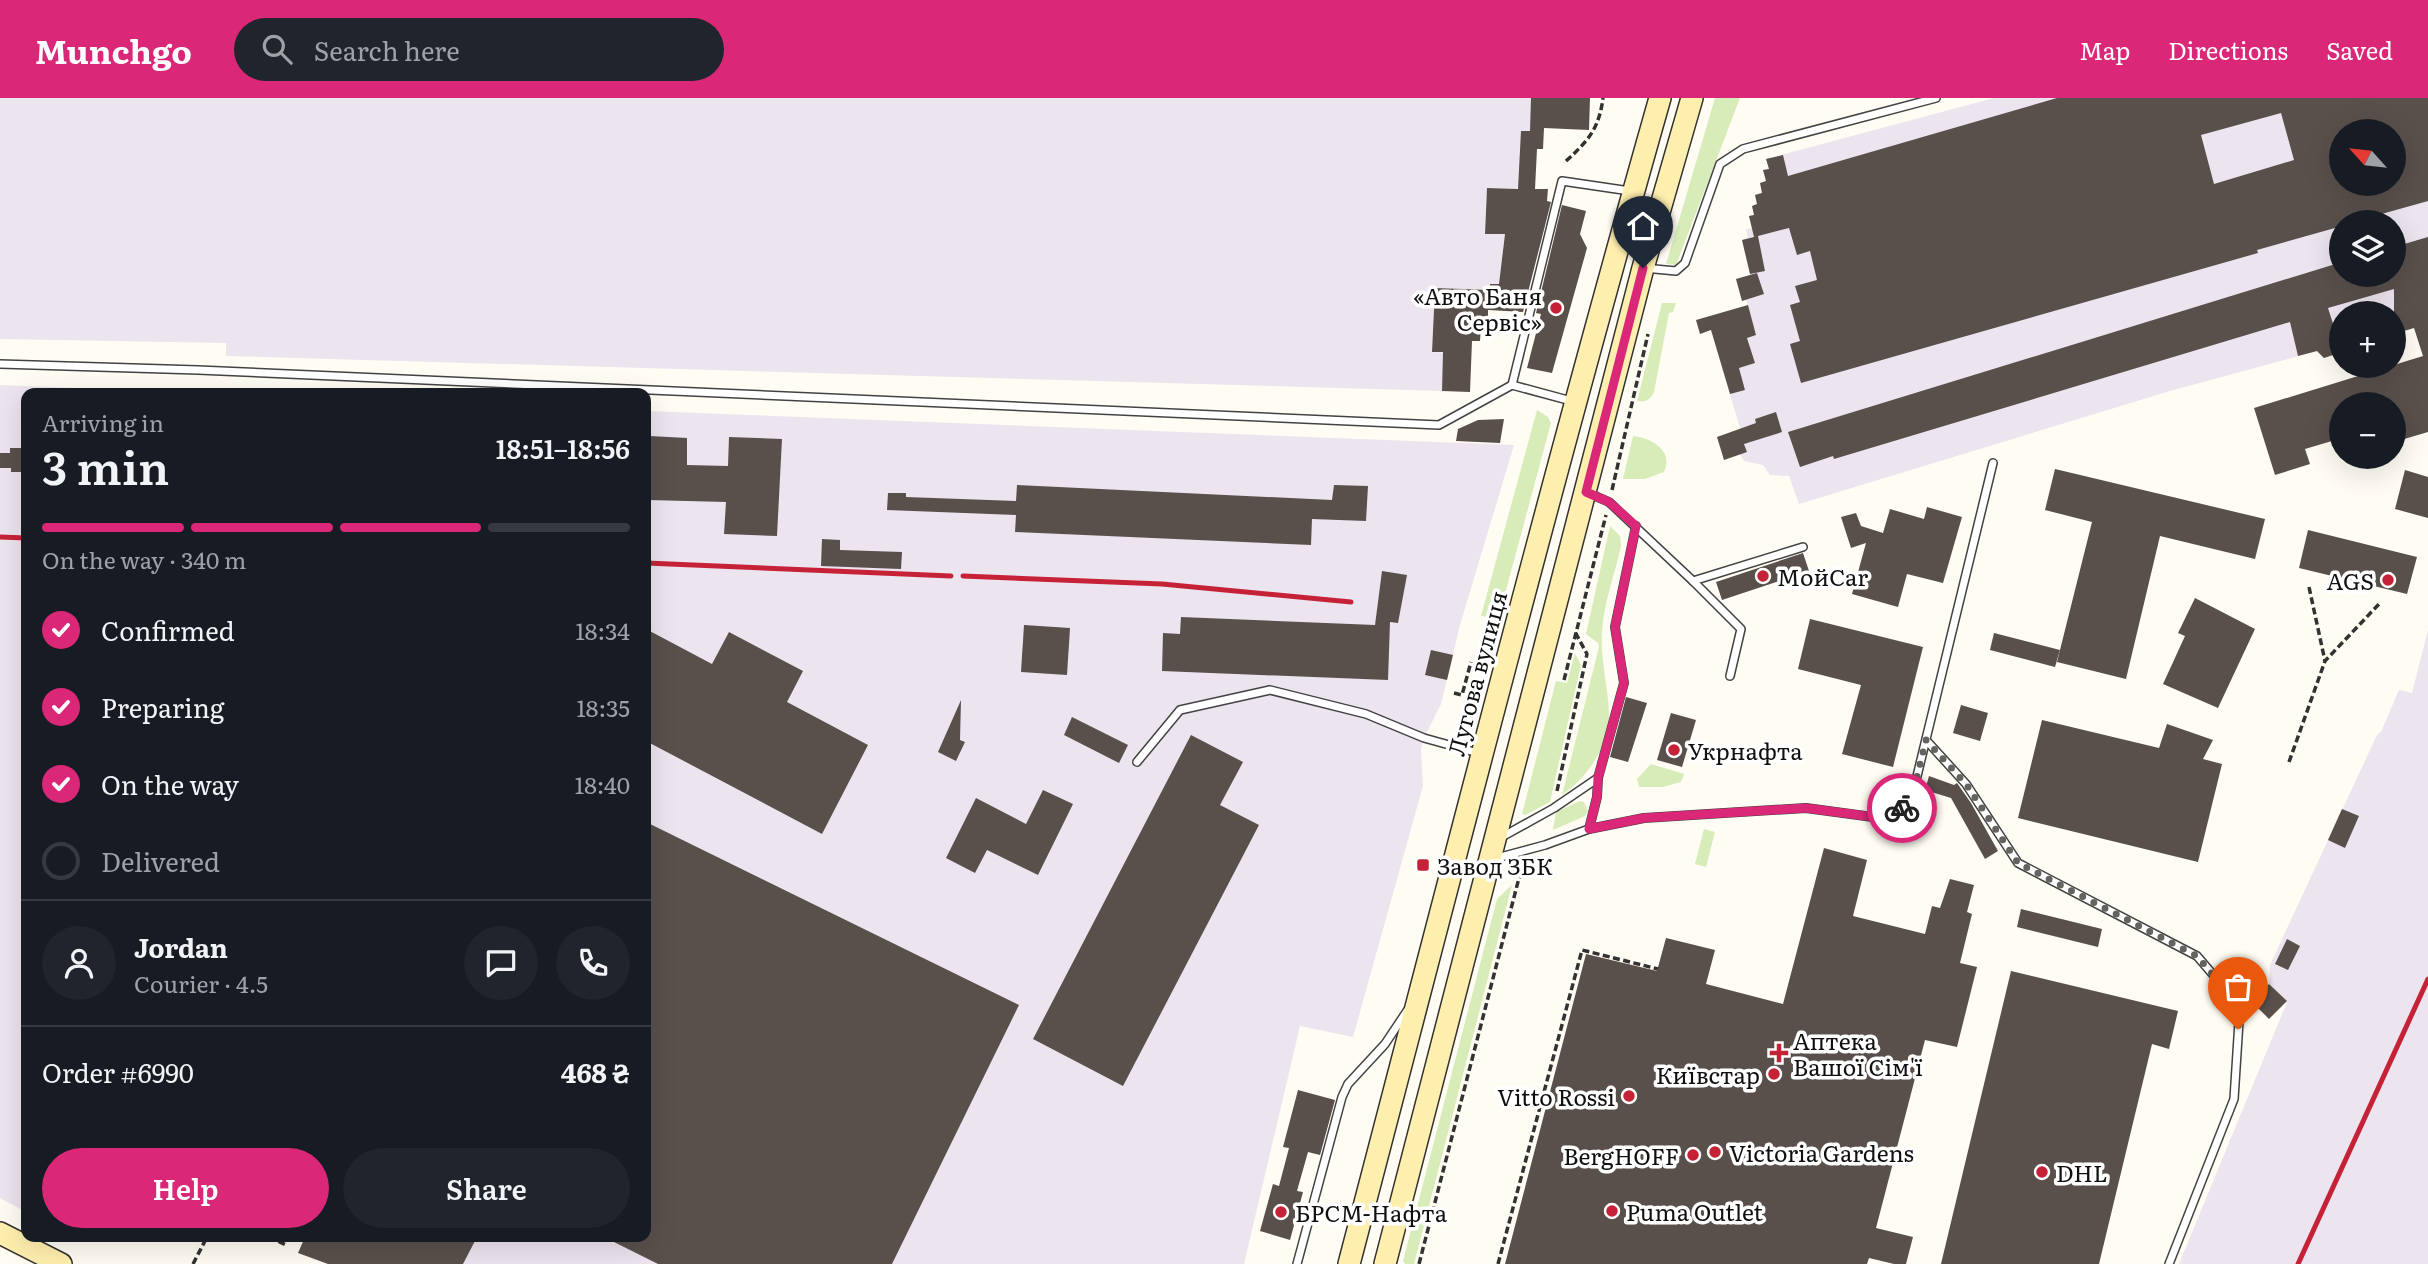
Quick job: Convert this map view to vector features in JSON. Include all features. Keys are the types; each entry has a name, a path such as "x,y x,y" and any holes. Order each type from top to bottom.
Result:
{"main road":[{"name":"Лугова вулиця","path":"1349,1264 1482,754 1660,98"},
{"path":"1385,1264 1643,268 1692,98"},
{"path":"0,1233 61,1264"}],"lane":[{"path":"1643,268 1676,271 1685,264 1720,164 1743,149 1936,98"},
{"path":"1512,386 1562,181 1634,191"},
{"path":"0,364 598,388"},
{"path":"651,390 1439,425 1512,386 1576,402"},
{"path":"1492,851 1545,845 1589,829 1644,818 1806,808 1881,818 1910,805 1993,463"},
{"path":"1586,492 1609,502 1741,629 1730,677"},
{"path":"1589,829 1597,797 1598,778 1624,683 1615,627 1636,526"},
{"path":"1693,581 1803,547"},
{"path":"1137,762 1180,710 1270,690 1366,714 1424,738 1482,754"},
{"path":"1926,740 1966,784 2018,863 2197,956 2240,1006 2234,1100 2169,1264"},
{"path":"1492,851 1598,778"},
{"path":"1297,1264 1342,1097 1348,1084 1385,1044 1421,990"}],"path":[{"path":"1566,161 1591,138 1601,112 1603,98"},
{"path":"1564,680 1651,323"},
{"path":"2309,587 2325,661"},
{"path":"2289,762 2325,661 2380,603"},
{"path":"1554,807 1587,654 1575,632"},
{"path":"1454,693 1462,695 1471,662"},
{"path":"1419,1264 1519,878 1545,845"},
{"path":"1498,1264 1582,950 1658,969"},
{"path":"193,1264 204,1242"},
{"path":"280,1242 286,1245"}],"shaded area":[{"path":"0,98 1545,98 1537,149 1525,189 1487,188 1485,233 1505,234 1499,284 1490,284 1490,290 1435,288 1432,352 1471,354 1443,373 1442,391 226,356 226,343 0,339"},
{"path":"1994,98 2428,98 2428,323 2406,330 2406,301 2329,301 2329,356 2324,358 2317,351 2170,391 1799,504 1789,476 1770,475 1763,465 1744,461 1740,454 1747,452 1730,394 1745,389 1739,368 1755,363 1747,338 1756,334 1746,300 1742,301 1736,279 1750,275 1742,240 1748,238 1746,229 1752,228 1749,216 1754,214 1752,206 1757,204 1755,195 1762,192 1760,183 1766,181 1763,170 1769,168 1766,159"},
{"path":"0,385 77,388 21,388 21,1209 0,1198"},
{"path":"651,411 1514,445 1460,625 1441,704 1421,749 1423,786 1353,1037 1300,1026 1244,1264 327,1264 338,1242 651,1242"},
{"path":"2428,630 2428,1264 2179,1264 2287,1001 2269,984 2270,965 2399,690 2412,693"}],"green space":[{"path":"1715,98 1740,98 1676,265 1666,264"},
{"path":"1662,303 1676,303 1673,312 1669,313 1654,392 1647,400 1637,401"},
{"path":"1537,410 1548,417 1551,423 1502,605 1493,618 1481,616"},
{"path":"1633,436 1654,443 1664,452 1664,472 1645,479 1623,479"},
{"path":"1610,526 1620,536 1621,546 1607,599 1602,631 1609,713 1606,737 1588,770 1562,795 1599,647 1598,643 1586,634"},
{"path":"1575,653 1581,665 1550,802 1525,815 1522,814 1556,681 1567,683"},
{"path":"1651,764 1684,774 1681,782 1663,787 1639,787 1637,779"},
{"path":"1580,801 1584,802 1588,811 1585,816 1553,830 1556,812"},
{"path":"1704,829 1715,832 1706,867 1695,864"},
{"path":"1512,885 1414,1264 1405,1264 1403,1261 1497,899"}],"building":[{"path":"1531,98 1590,98 1589,130 1544,128 1543,149 1537,149 1535,189 1548,189 1547,201 1551,202 1523,312 1488,310 1488,327 1481,327 1480,341 1472,341 1470,392 1442,391 1443,352 1432,352 1435,288 1490,290 1490,284 1499,284 1505,234 1485,234 1487,188 1518,189 1521,131 1530,131"},
{"path":"2057,98 2428,98 2428,201 2396,210 2329,210 2329,230 2257,250 2258,253 1801,383 1790,344 1800,341 1790,305 1800,302 1795,286 1817,280 1810,251 1797,255 1789,228 1758,236 1765,271 1750,274 1742,240 1754,237 1749,216 1754,215 1752,206 1757,204 1755,195 1762,193 1760,183 1766,181 1763,170 1769,169 1766,159 1783,155 1788,176","holes":["2281,113 2294,160 2214,184 2201,135"]},
{"name":"«Авто Баня Сервіс»","path":"1562,205 1586,211 1580,234 1587,248 1552,373 1527,368 1541,314 1536,313"},
{"path":"2428,237 2428,432 2406,438 2406,392 2329,392 2329,442 2305,449 2310,464 2275,475 2254,408 2352,378 2406,378 2406,361 2423,356 2414,328 2406,330 2406,301 2394,301 2394,289 2352,301 2329,301 2329,356 2324,358 2317,351 2298,356 2290,322 1800,467 1788,432 2329,266 2329,287 2406,287 2406,243"},
{"path":"1757,273 1764,294 1742,301 1736,279"},
{"path":"1748,305 1756,335 1747,338 1755,363 1739,368 1745,390 1730,394 1711,330 1700,334 1696,320"},
{"path":"1776,412 1782,432 1744,444 1747,452 1724,460 1717,437 1756,423 1755,419"},
{"path":"1504,419 1500,443 1456,441 1458,429 1478,420"},
{"path":"651,436 687,438 687,465 728,466 729,437 782,439 777,536 724,534 726,502 651,500"},
{"path":"10,448 21,448 21,472 0,468 0,453 10,453"},
{"path":"2055,469 2265,519 2255,559 2160,536 2126,679 2057,662 2092,522 2045,510"},
{"path":"2405,470 2428,477 2428,518 2395,509"},
{"path":"1017,485 1332,500 1334,485 1368,486 1366,521 1312,519 1311,545 1015,532 1016,515 887,510 888,493 906,493 906,497 1016,501"},
{"path":"1927,507 1962,517 1943,583 1907,574 1898,607 1852,594 1866,543 1851,548 1841,517 1856,513 1861,526 1883,533 1890,509 1924,519"},
{"path":"2308,530 2417,557 2407,594 2299,568"},
{"path":"822,539 840,540 840,550 902,552 901,569 821,566"},
{"name":"МойCar","path":"1803,553 1809,571 1722,600 1716,582"},
{"path":"1382,571 1407,575 1398,623 1390,622 1388,680 1162,671 1163,633 1180,634 1181,617 1375,625"},
{"path":"2195,598 2255,629 2218,708 2163,684 2185,636 2178,633"},
{"path":"1810,619 1923,647 1893,767 1842,754 1861,685 1798,669"},
{"path":"1024,625 1070,628 1067,675 1021,672"},
{"path":"651,632 712,664 729,632 803,671 787,702 868,745 822,834 651,744"},
{"path":"1994,633 2060,650 2055,667 1990,650"},
{"path":"1431,650 1453,655 1447,680 1425,675"},
{"path":"1626,697 1647,703 1628,762 1610,757"},
{"path":"961,700 960,740 965,742 956,761 938,752"},
{"path":"1961,705 1988,713 1980,741 1953,733"},
{"name":"Укрнафта","path":"1671,713 1696,720 1682,767 1657,760"},
{"path":"1072,717 1128,745 1119,763 1064,735"},
{"path":"2042,720 2159,748 2167,724 2213,740 2203,759 2222,764 2198,862 2018,818"},
{"path":"1191,735 1243,762 1220,805 1259,825 1123,1086 1033,1039"},
{"path":"1929,776 1954,785 1957,783 1998,851 1985,859 1951,798 1925,790"},
{"path":"1043,790 1073,804 1038,875 987,850 975,873 946,858 976,798 1026,824"},
{"path":"2342,809 2359,816 2345,848 2328,840"},
{"path":"651,824 1019,1005 892,1264 658,1264 614,1242 651,1242"},
{"name":"Victoria Gardens","path":"1824,848 1867,860 1853,916 1925,934 1932,906 1940,908 1950,879 1974,885 1967,912 1972,914 1960,963 1977,967 1957,1047 1925,1040 1876,1228 1913,1237 1906,1264 1869,1258 1867,1264 1505,1264 1586,954 1657,971 1666,938 1715,950 1706,984 1783,1004"},
{"path":"2021,909 2102,929 2098,947 2017,927"},
{"path":"2287,939 2300,946 2288,970 2275,964"},
{"name":"DHL","path":"2011,971 2178,1011 2169,1049 2152,1044 2099,1264 1941,1264"},
{"path":"2269,984 2287,1001 2269,1019 2252,1002"},
{"path":"1298,1090 1335,1100 1320,1155 1308,1152 1297,1191 1303,1192 1290,1240 1260,1231 1273,1184 1279,1186 1289,1148 1283,1147"},
{"path":"303,1242 474,1242 463,1264 328,1264 298,1253"}],"railway":[{"path":"0,537 21,538"},
{"path":"651,563 951,576"},
{"path":"963,576 1162,584 1351,602"},
{"path":"2298,1264 2428,979"}],"way so far":[{"path":"1902,808 1910,805 1926,740 1966,784 2018,863 2197,956 2240,1006 2238,1029"}],"place":[{"name":"«Авто Баня Сервіс»","path":"1556,308"},
{"name":"МойCar","path":"1763,576"},
{"name":"AGS","path":"2388,580"},
{"name":"Укрнафта","path":"1674,750"},
{"name":"Завод ЗБК","path":"1423,865"},
{"name":"Аптека Вашої Сім'ї","path":"1779,1053"},
{"name":"Київстар","path":"1774,1074"},
{"name":"Vitto Rossi","path":"1629,1096"},
{"name":"Victoria Gardens","path":"1715,1152"},
{"name":"BergHOFF","path":"1693,1155"},
{"name":"DHL","path":"2042,1172"},
{"name":"Puma Outlet","path":"1612,1211"},
{"name":"БРСМ-Нафта","path":"1281,1212"}],"route":[{"path":"1643,268 1586,492 1609,502 1636,526 1615,627 1624,683 1598,778 1597,797 1589,829 1644,818 1806,808 1881,818 1902,808"}]}
